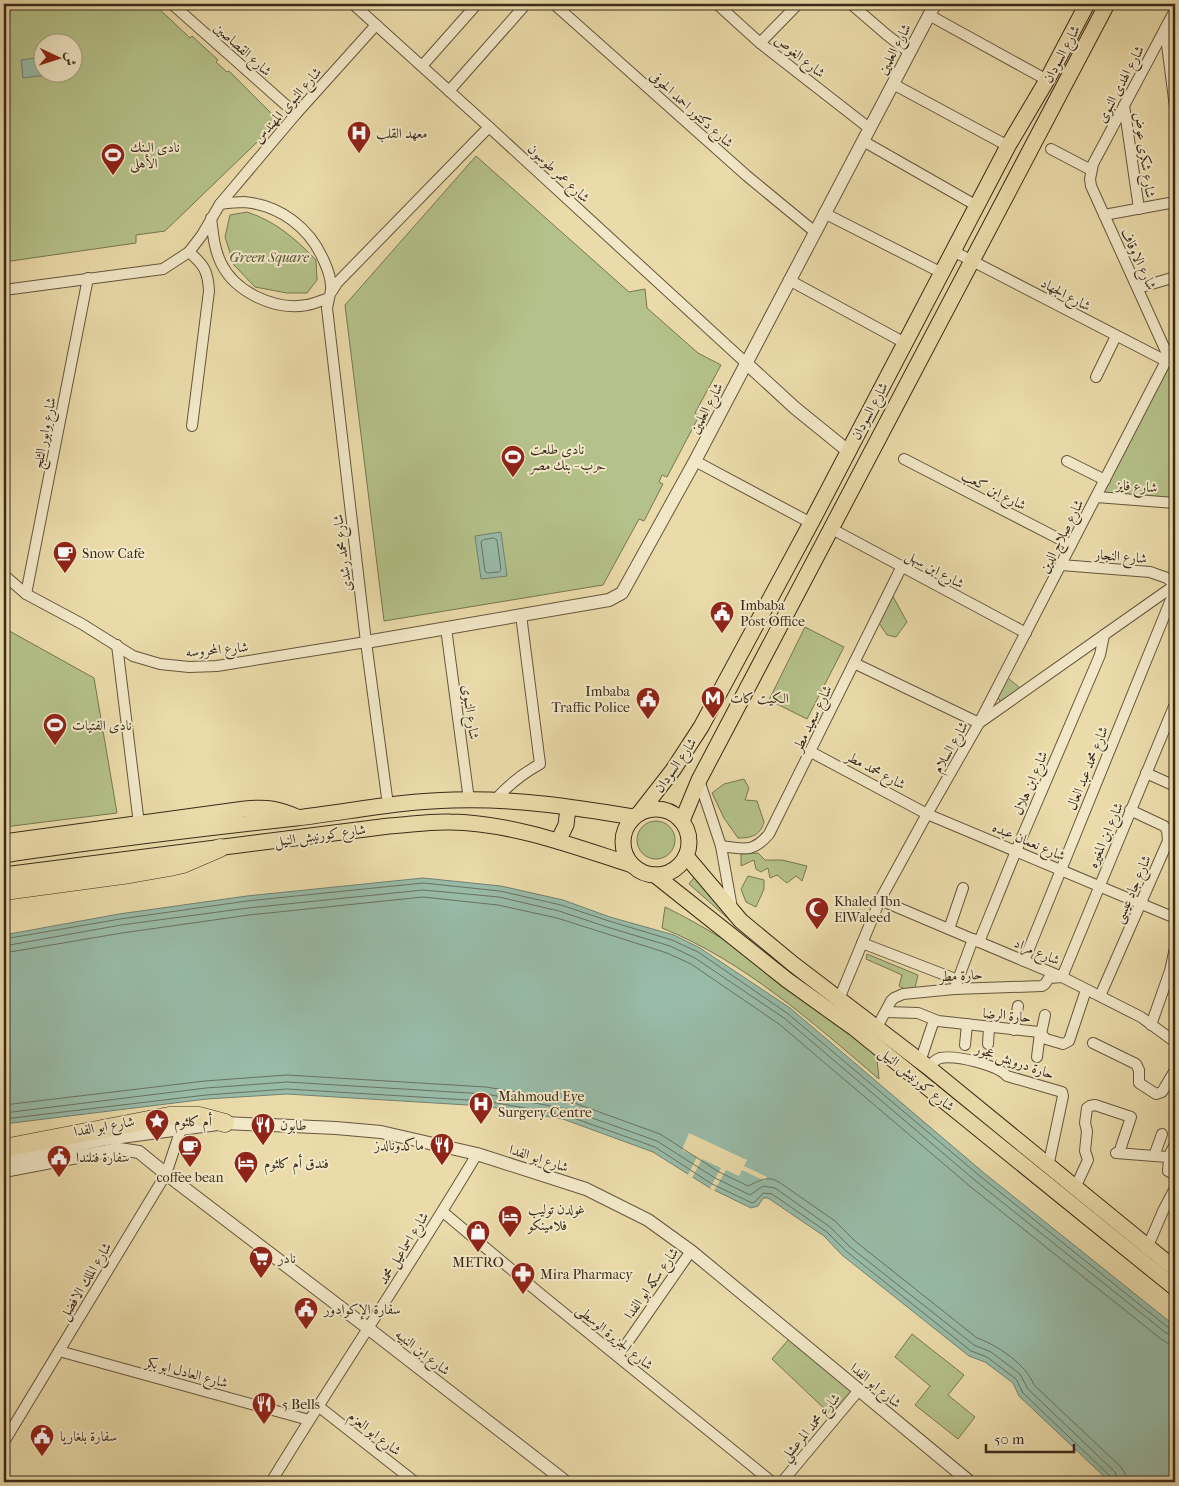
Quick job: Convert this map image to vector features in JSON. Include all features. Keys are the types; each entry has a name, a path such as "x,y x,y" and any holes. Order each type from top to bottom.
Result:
{"highway":[{"path":"4,891 170,867 183,864 220,848"},
{"path":"4,1148 169,1116 199,1116 225,1123"}],"main road":[{"path":"1085,5 1104,9"},
{"name":"شارع السودان","path":"637,814 674,770 701,726 811,523 1008,146 1047,80 1085,5"},
{"name":"شارع السودان","path":"682,821 699,780 1104,9"},
{"name":"شارع كورنيش النيل","path":"4,855 388,805 452,800 495,800 637,814"},
{"path":"4,842 263,807 278,809 299,818"},
{"path":"558,841 566,825 568,808"},
{"path":"652,808 663,809 674,813 682,821 688,832 689,844 686,856 681,864 665,874 655,875 639,870 632,865 626,856 623,846 623,835 627,825 637,814 652,808"},
{"name":"شارع كورنيش النيل","path":"4,875 389,826 449,822 486,824 514,829 632,865"},
{"name":"شارع كورنيش النيل","path":"686,856 741,921 792,964 924,1064 1175,1269"},
{"name":"شارع كورنيش النيل","path":"655,875 787,980 854,1028 1175,1288"}],"street":[{"name":"شارع القصاصين","path":"172,4 296,114"},
{"name":"شارع عمر طوسون","path":"353,4 746,363"},
{"path":"422,66 477,4"},
{"path":"449,90 526,4"},
{"name":"شارع دكتور احمد الحوفى","path":"554,4 753,181 815,232"},
{"name":"شارع الغوص","path":"717,4 760,43 869,128"},
{"path":"760,43 798,4"},
{"path":"851,4 886,35 909,52"},
{"path":"932,9 1047,80"},
{"name":"شارع العلمين","path":"366,642 609,600 622,593 695,461 932,9"},
{"name":"شارع الهدى النبوى","path":"1092,170 1124,105 1175,10"},
{"name":"شارع النبوى المهندس","path":"220,204 296,114 376,24"},
{"path":"1165,29 1175,107"},
{"path":"893,84 1008,146"},
{"name":"شارع شكرى عوض","path":"1124,105 1139,208"},
{"path":"211,218 213,242 222,265 238,284 258,298 281,305 306,305 330,295 337,283 489,127"},
{"path":"862,141 977,206"},
{"path":"1051,149 1092,170"},
{"name":"شارع الاوقاف","path":"1092,170 1091,186 1170,357"},
{"path":"4,290 163,269 189,252 202,235 220,204 243,202 266,206 286,215 304,230 319,248 328,269 330,295"},
{"path":"1104,214 1175,202"},
{"path":"824,213 942,273"},
{"name":"شارع الجهاد","path":"953,251 1116,336 1170,357"},
{"path":"189,252 202,263 208,276 209,291 192,426"},
{"path":"1138,288 1175,277"},
{"name":"شارع وابور الثلج","path":"26,594 88,278"},
{"path":"789,280 905,343"},
{"name":"شارع محمد رشدى","path":"330,295 327,308 366,642 388,805"},
{"path":"1096,377 1116,336"},
{"name":"شارع صلاح الدين","path":"979,723 1170,357"},
{"path":"746,363 795,408 848,451"},
{"name":"شارع ابن كعب","path":"904,459 1071,545"},
{"path":"695,461 811,523"},
{"path":"1067,461 1105,480"},
{"name":"شارع فايز","path":"1096,497 1175,503"},
{"name":"شارع ابن سهل","path":"832,529 1026,633"},
{"name":"شارع النجار","path":"1061,565 1150,572 1167,578 1175,585"},
{"name":"شارع سعيد مطر","path":"721,846 743,849 753,848 762,843 769,834 902,566"},
{"name":"شارع المحروسه","path":"4,575 26,594 133,656 160,664 189,667 217,666 366,642"},
{"name":"شارع محمد عبد العال","path":"1024,961 1172,605 1175,585"},
{"name":"شارع السلام","path":"839,999 880,900 979,723 1175,585"},
{"path":"495,800 508,785 523,773 540,764 521,615"},
{"name":"شارع النبوى","path":"446,628 470,800"},
{"name":"شارع ابن هلال","path":"956,984 1016,851 1100,655 1104,635"},
{"path":"116,645 139,824"},
{"path":"854,662 979,723"},
{"name":"شارع ابن المغيره","path":"1062,977 1175,704"},
{"name":"شارع محمد مطر","path":"811,752 927,814"},
{"path":"1146,772 1175,786"},
{"path":"699,780 721,846 732,912"},
{"name":"شارع جاد عيسى","path":"1100,996 1168,841 1167,830 1164,826 1130,810"},
{"name":"شارع نعمان عبده","path":"927,814 1175,918"},
{"path":"949,929 963,888"},
{"name":"شارع مراد","path":"880,900 1062,977 1126,1009 1175,1042"},
{"path":"862,943 956,984"},
{"path":"1152,1025 1173,972 1175,948"},
{"name":"حارة مطر","path":"876,1029 891,1001 898,995 956,984 1042,986 1049,978 1062,977"},
{"name":"حارة الرضا","path":"886,1012 918,1013 925,1014 934,1020 1041,1033 1046,1039 1063,1044 1067,1043 1086,990"},
{"path":"1014,1030 1018,1006"},
{"path":"1038,1057 1045,1016"},
{"path":"924,1064 934,1020"},
{"path":"965,1045 967,1024"},
{"path":"988,1044 990,1027"},
{"path":"1093,1043 1136,1064 1139,1070 1139,1083 1156,1094 1162,1092 1175,1070"},
{"name":"حارة درويش عجور","path":"924,1064 939,1058 963,1058 1002,1070 1008,1076 1060,1091 1063,1096 1048,1167"},
{"path":"1075,1188 1088,1160 1085,1151 1087,1131 1085,1124 1087,1108 1090,1106 1095,1105 1131,1117 1118,1153 1168,1158"},
{"name":"شارع ابو الفدا","path":"4,1161 106,1139 225,1123 336,1128 381,1132 477,1154 586,1190 648,1220 691,1251 970,1482"},
{"name":"شارع الملك الافضل","path":"4,1442 166,1174 181,1129"},
{"path":"1154,1156 1162,1134"},
{"path":"1175,1144 1168,1158 1168,1171 1175,1175"},
{"name":"شارع ابو الفدا","path":"4,1171 125,1149 139,1152 166,1174"},
{"name":"شارع اسماعيل محمد","path":"271,1482 443,1212 477,1154"},
{"name":"شارع ابن النبيه","path":"166,1174 566,1482"},
{"path":"1148,1246 1175,1188"},
{"name":"شارع الجزيرة الوسطى","path":"443,1212 772,1482"},
{"name":"شارع سكه ابو الفدا","path":"618,1356 691,1251"},
{"name":"شارع العادل ابو بكر","path":"59,1351 309,1420"},
{"name":"شارع محمد المرعشلي","path":"782,1482 858,1390"},
{"name":"شارع ابو العزم","path":"318,1406 415,1482"}],"green space":[{"name":"نادى البنك الأهلى","path":"4,4 154,4 190,38 192,36 218,60 216,62 227,72 229,71 279,121 165,231 136,235 136,243 4,262"},
{"name":"نادى طلعت حرب - بنك مصر","path":"476,156 629,292 645,289 647,308 698,353 721,365 695,413 699,416 667,477 662,475 659,482 663,484 644,521 639,519 603,585 384,621 345,305"},
{"name":"Green Square","path":"247,212 276,226 301,245 316,260 317,280 307,293 287,293 255,287 234,265 225,237 230,215"},
{"path":"1175,354 1175,500 1098,494"},
{"path":"891,593 907,622 896,637 887,635 879,623"},
{"path":"805,627 844,647 807,719 769,700"},
{"name":"نادى الفتيات","path":"4,628 94,678 117,813 4,827"},
{"path":"1008,678 1020,688 1001,703 997,696"},
{"path":"744,779 749,788 745,800 757,801 764,822 760,830 754,835 738,838 724,818 712,793 724,784"},
{"path":"656,821 669,827 675,840 669,853 656,859 643,853 637,840 643,827"},
{"path":"758,853 765,860 782,860 807,866 802,881 796,876 787,883 777,875 770,878 768,868 761,872 756,869 754,860 741,866 741,854"},
{"path":"696,875 710,896 740,925 740,929 689,884"},
{"path":"748,876 764,880 764,889 756,907 746,902 741,889"},
{"path":"665,907 748,955 876,1050 879,1079 803,1015 749,975 692,942 662,928"},
{"path":"867,954 918,975 915,988 910,992 899,986 902,975 866,959"},
{"path":"912,1334 964,1375 948,1395 975,1417 958,1439 915,1405 930,1386 895,1357"},
{"path":"789,1339 854,1390 830,1414 772,1359"}],"water":[{"path":"32,58 32,77 23,78 21,60"},
{"path":"501,532 507,576 481,579 475,536"},
{"path":"423,878 501,886 563,900 610,917 674,935 700,948 790,1008 984,1173 1175,1326 1175,1482 1110,1482 1019,1396 1013,1383 985,1362 969,1356 842,1255 824,1236 768,1198 763,1198 758,1206 751,1208 710,1188 653,1152 563,1119 484,1106 287,1094 207,1099 4,1124 4,935 119,914 247,896"}],"pier":[{"path":"689,1133 747,1160 744,1166 767,1177 765,1181 742,1170 739,1176 726,1170 714,1191 710,1188 721,1168 702,1159 692,1178 688,1175 697,1157 682,1150"}],"place":[{"name":"معهد القلب","path":"359,154"},
{"name":"نادى البنك الأهلى","path":"113,176"},
{"name":"نادى طلعت حرب - بنك مصر","path":"513,478"},
{"name":"Snow Cafe","path":"65,574"},
{"name":"Imbaba Post Office","path":"722,634"},
{"name":"الکيت کات","path":"713,719"},
{"name":"Imbaba Traffic Police","path":"648,720"},
{"name":"نادى الفتيات","path":"55,746"},
{"name":"Khaled Ibn ElWaleed","path":"817,930"},
{"name":"Mahmoud Eye Surgery Centre","path":"481,1125"},
{"name":"أم كلثوم","path":"157,1142"},
{"name":"طابون","path":"263,1146"},
{"name":"ماكدونالدز","path":"442,1166"},
{"name":"coffee bean","path":"190,1168"},
{"name":"سفارة فنلندا","path":"59,1178"},
{"name":"فندق أم كلثوم","path":"246,1184"},
{"name":"غولدن توليب فلامينكو","path":"510,1238"},
{"name":"METRO","path":"478,1253"},
{"name":"نادر","path":"261,1279"},
{"name":"Mira Pharmacy","path":"523,1295"},
{"name":"سفارة الإكوادور","path":"306,1330"},
{"name":"5 Bells","path":"264,1425"},
{"name":"سفارة بلغاريا","path":"42,1457"}]}
